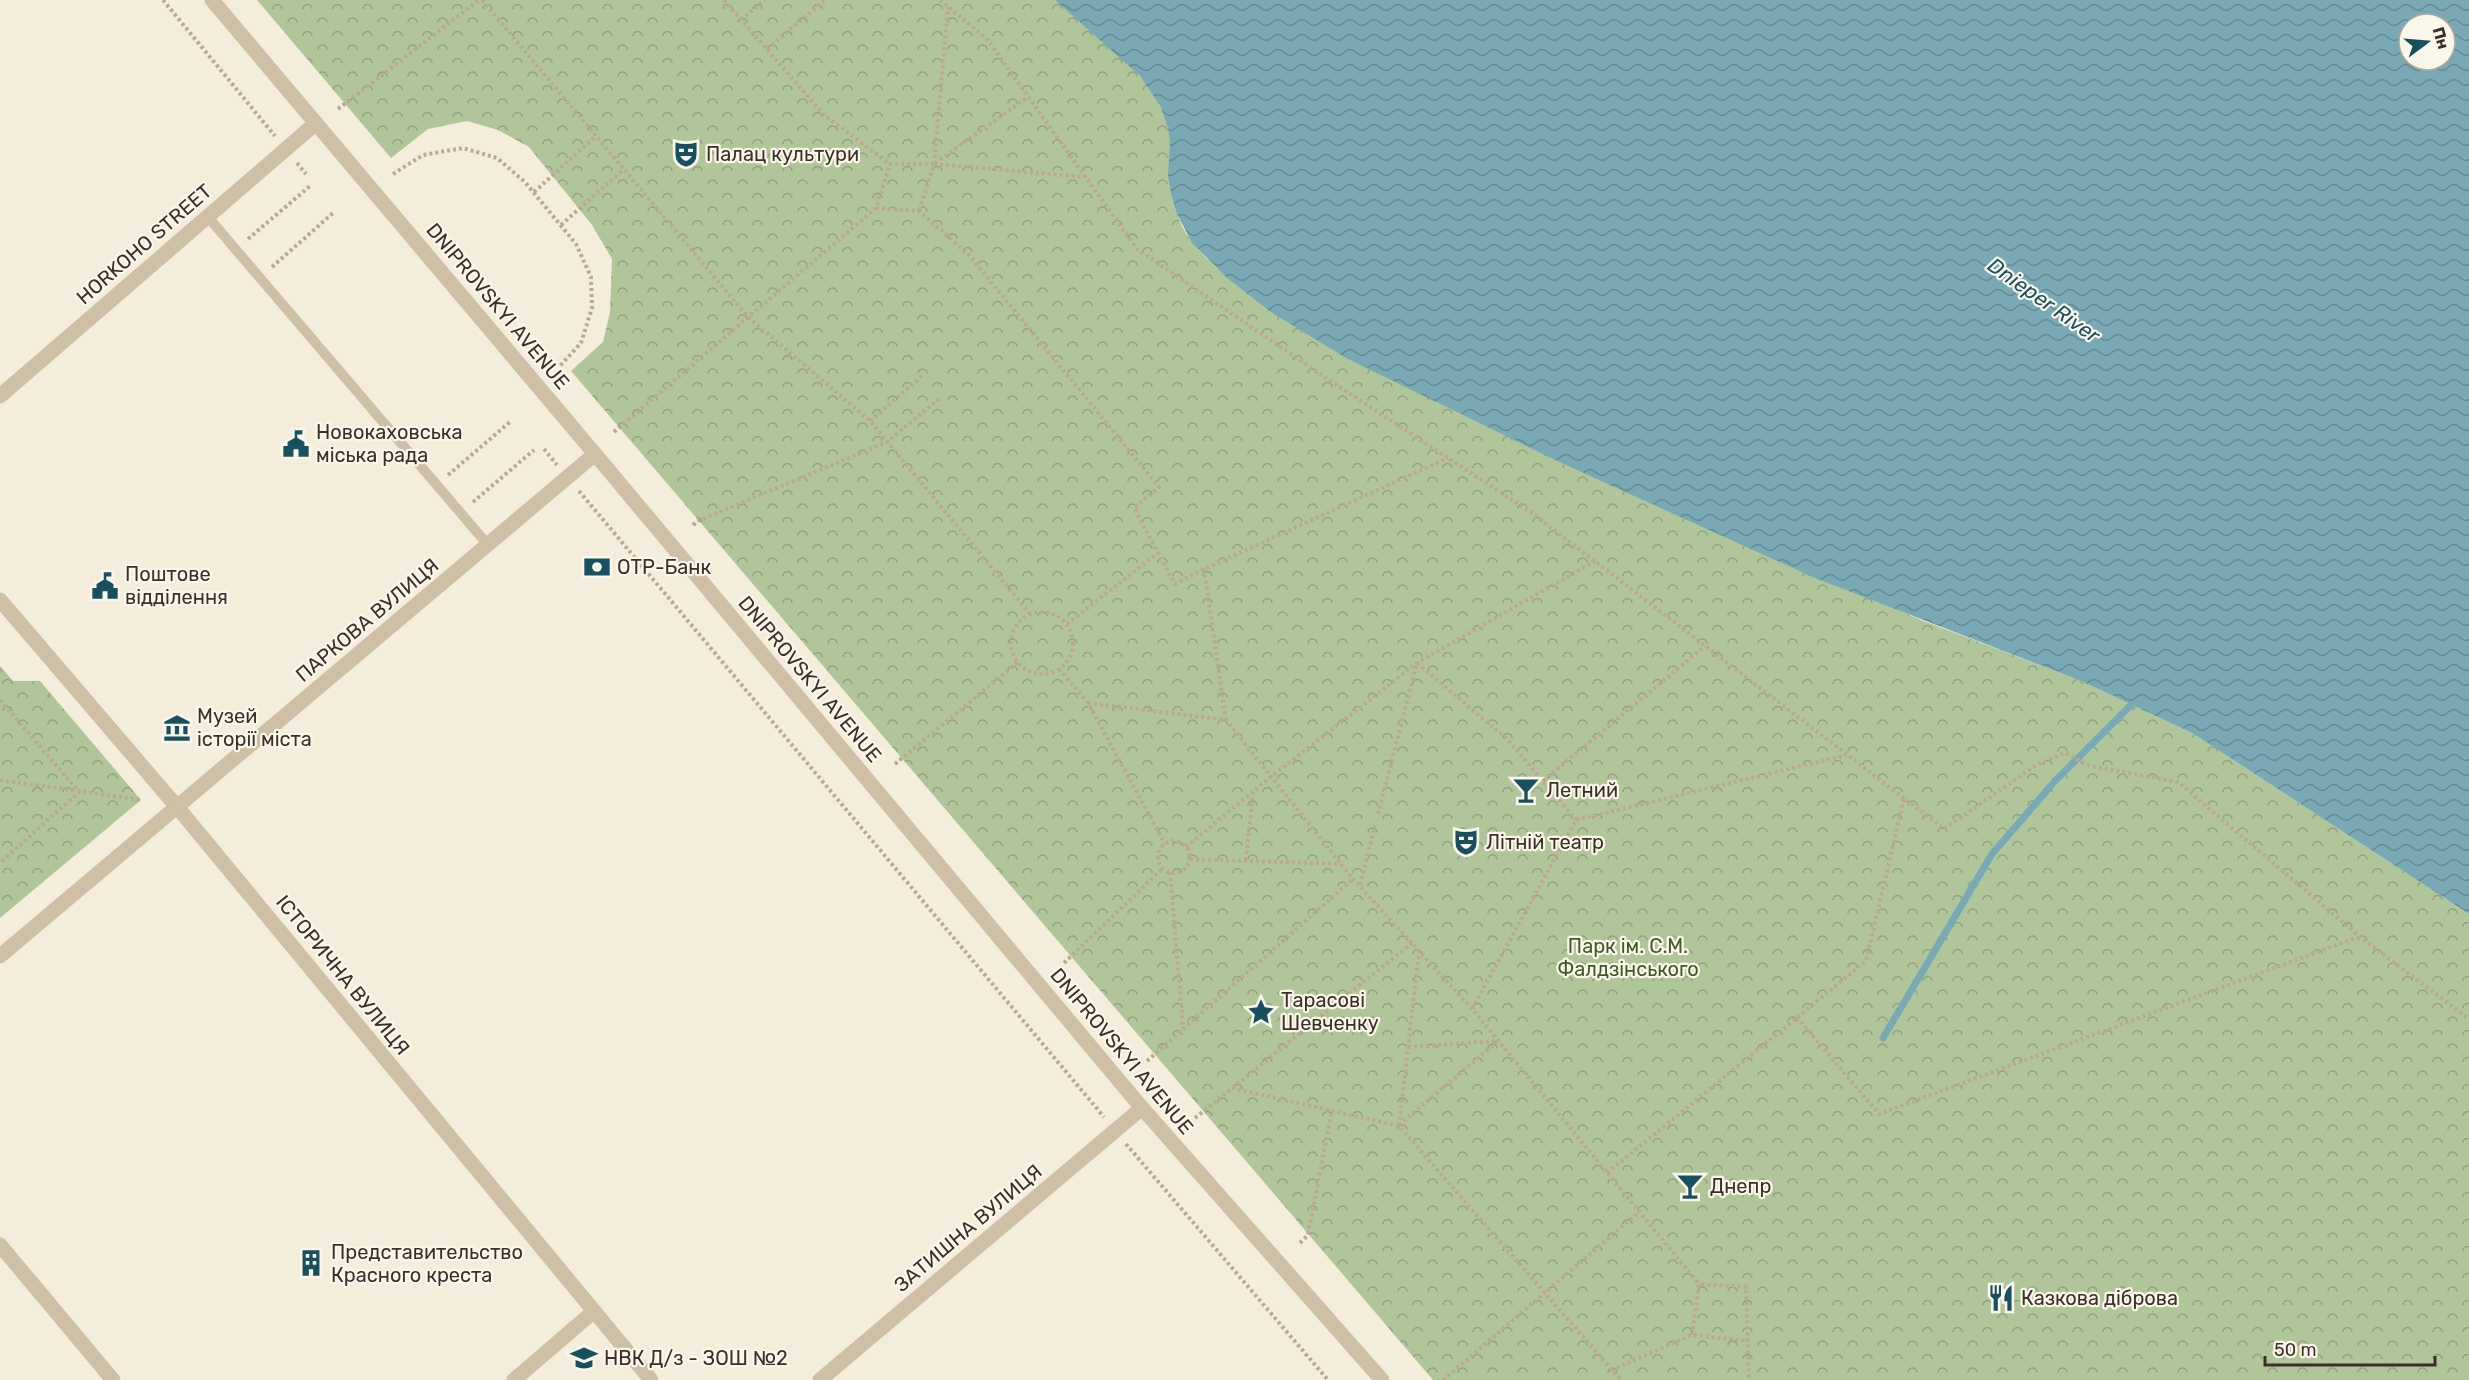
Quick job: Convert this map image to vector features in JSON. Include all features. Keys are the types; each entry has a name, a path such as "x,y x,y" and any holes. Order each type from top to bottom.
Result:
{"street":[{"name":"DNIPROVSKYI AVENUE","path":"212,0 1142,1108 1382,1380"},
{"name":"HORKOHO STREET","path":"0,396 316,123"},
{"name":"ПАРКОВА ВУЛИЦЯ","path":"0,956 595,454"},
{"name":"ІСТОРИЧНА ВУЛИЦЯ","path":"0,600 178,808 651,1380"},
{"name":"ЗАТИШНА ВУЛИЦЯ","path":"820,1380 1142,1108"},
{"path":"0,1245 113,1380"},
{"path":"514,1380 593,1312"}],"lane":[{"path":"208,217 488,545"}],"path":[{"path":"163,0 286,149"},
{"path":"338,109 480,0 747,316 870,421 1031,615"},
{"path":"724,0 824,114 890,164 934,164 1086,177"},
{"path":"741,20 765,0"},
{"path":"767,49 825,0"},
{"path":"940,0 987,39 1137,249 1532,513 1944,829 2038,764 2065,753 2090,765 2178,782 2359,936 2469,1018"},
{"path":"919,211 934,164 948,6"},
{"path":"934,164 1028,97"},
{"path":"534,192 596,136"},
{"path":"393,174 423,155 463,148 497,158 534,192 576,244 591,277 592,308 581,343 559,367"},
{"path":"614,432 876,208 890,164"},
{"path":"561,225 624,169"},
{"path":"254,246 248,239 310,186"},
{"path":"876,208 919,211 969,255 1009,308 1159,487 1134,508 1175,584 1204,568 1448,458"},
{"path":"271,266 333,213"},
{"path":"265,260 278,275"},
{"path":"870,421 922,376"},
{"path":"693,525 887,442 940,398"},
{"path":"448,475 510,422"},
{"path":"544,449 1328,1380"},
{"path":"466,496 472,503 534,450"},
{"path":"441,466 454,482"},
{"path":"1066,624 1158,553"},
{"path":"1186,847 1272,776 1417,663 1594,561"},
{"path":"1204,568 1226,720 1353,879 1472,1009 1699,1284 1746,1287 1749,1380"},
{"path":"1040,612 1050,613 1059,617 1071,632 1072,651 1068,660 1059,669 1043,674 1034,673 1018,662 1013,654 1013,635 1023,619 1031,615 1040,612"},
{"path":"1543,782 1705,646"},
{"path":"895,764 1018,662"},
{"path":"1417,663 1508,740 1576,820"},
{"path":"1378,814 1417,663"},
{"path":"1059,669 1088,704 1165,844"},
{"path":"0,700 79,792"},
{"path":"1088,704 1226,720"},
{"path":"1472,1009 1576,820 1847,755"},
{"path":"0,780 141,800"},
{"path":"0,862 79,792"},
{"path":"1246,860 1252,792"},
{"path":"1607,1173 1866,961 1904,798"},
{"path":"1360,886 1375,825"},
{"path":"1179,842 1186,847 1190,859 1185,868 1176,873 1163,868 1158,855 1165,844 1179,842"},
{"path":"1190,859 1341,864"},
{"path":"1064,963 1163,868"},
{"path":"1170,872 1183,1028"},
{"path":"1147,1061 1353,879"},
{"path":"1797,1017 1879,1114 2359,936"},
{"path":"1195,1118 1412,943"},
{"path":"1399,1126 1419,951"},
{"path":"1408,1047 1498,1041"},
{"path":"1399,1126 1498,1041"},
{"path":"1232,1088 1399,1126 1621,1380"},
{"path":"1300,1243 1308,1235 1332,1110"},
{"path":"1443,1380 1639,1212"},
{"path":"1692,1335 1699,1284"},
{"path":"1611,1370 1692,1335 1748,1341"}],"green space":[{"name":"Парк ім. С.М. Фалдзінського","path":"257,0 1055,0 1113,49 1152,92 1161,107 1170,132 1177,211 1181,225 1201,253 1269,311 1557,461 1921,620 2081,681 2192,733 2469,914 2469,1380 1433,1380 571,371 603,342 610,312 612,259 592,225 529,147 498,130 467,121 428,129 391,158"},
{"path":"0,666 13,681 40,681 141,800 0,918"}],"water":[{"name":"Dnieper River","path":"1055,0 2469,0 2469,914 2192,733 2081,681 1815,578 1557,461 1346,358 1269,311 1227,278 1192,243 1177,214 1171,193 1168,176 1170,141 1161,107 1140,76"}],"waterway":[{"path":"1883,1038 1992,854 2055,781 2131,705"}],"place":[{"name":"Палац культури","path":"686,154"},
{"name":"Новокаховська міська рада","path":"296,444"},
{"name":"ОТР-Банк","path":"597,567"},
{"name":"Поштове відділення","path":"105,586"},
{"name":"Музей історії міста","path":"177,728"},
{"name":"Летний","path":"1526,790"},
{"name":"Літній театр","path":"1466,842"},
{"name":"Тарасові Шевченку","path":"1261,1012"},
{"name":"Днепр","path":"1690,1186"},
{"name":"Представительство Красного креста","path":"311,1263"},
{"name":"Казкова дiброва","path":"2001,1298"},
{"name":"НВК Д/з - ЗОШ №2","path":"584,1358"}]}
